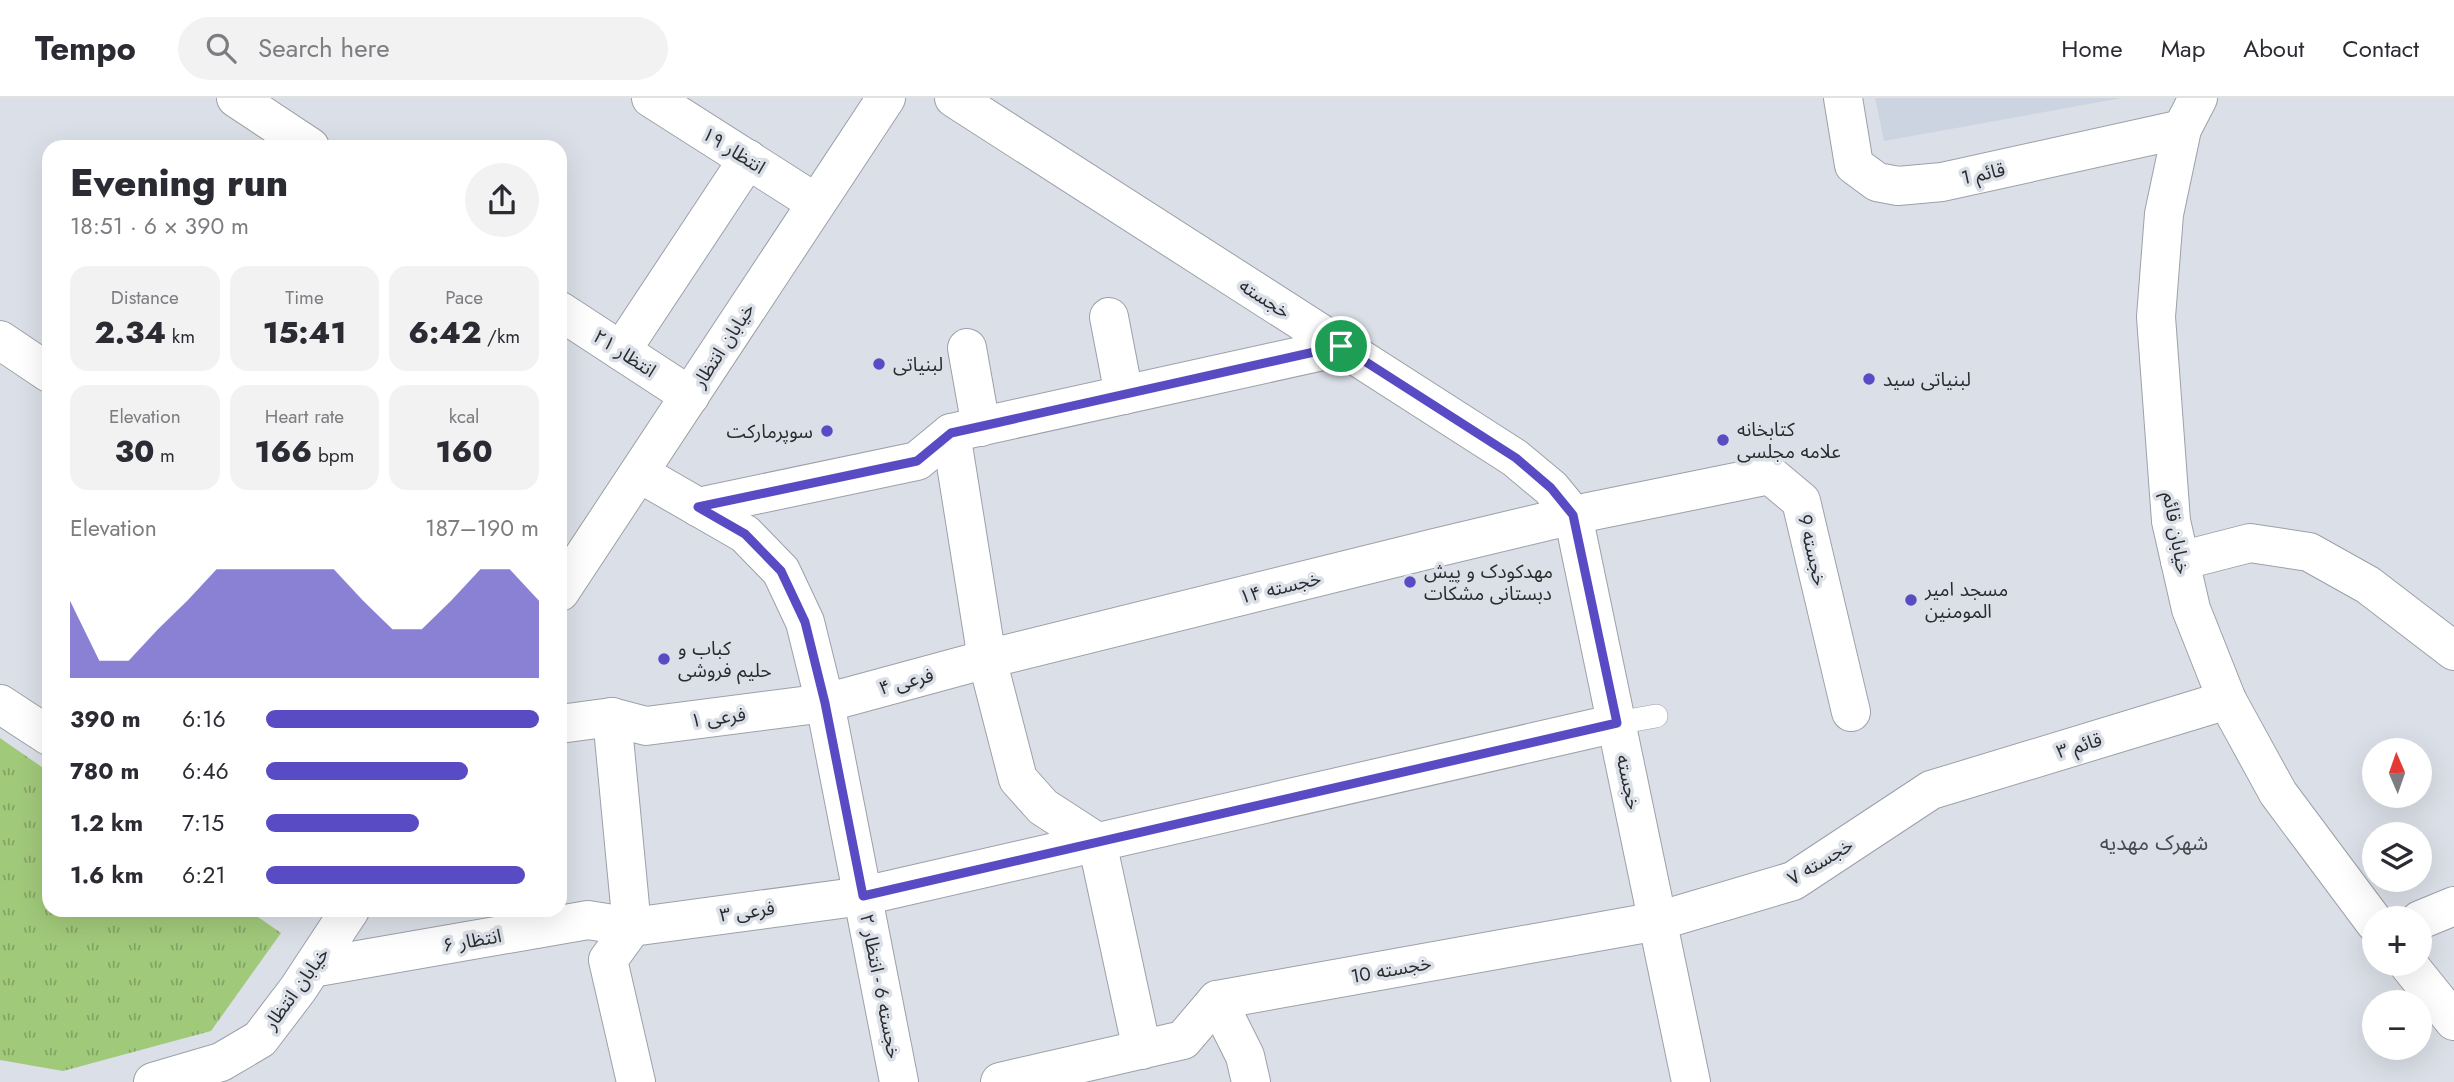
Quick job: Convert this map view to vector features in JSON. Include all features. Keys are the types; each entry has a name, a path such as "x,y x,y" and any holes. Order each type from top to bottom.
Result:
{"street":[{"path":"236,98 299,140"},
{"name":"انتظار ۱۹","path":"651,98 816,204"},
{"name":"خیابان انتظار","path":"567,581 886,98"},
{"name":"خجسته","path":"954,98 1516,458 1551,488 1573,515 1691,1082"},
{"name":"قائم 1","path":"1843,98 1854,164 1877,182 1899,186 1953,179 2190,113"},
{"name":"خیابان قائم","path":"2190,113 2164,214 2156,317 2171,522 2191,608 2227,700 2278,793 2362,906"},
{"path":"621,351 748,159"},
{"name":"انتظار ۲۱","path":"567,316 690,396"},
{"path":"1109,317 1124,395"},
{"path":"0,340 42,368"},
{"path":"698,507 917,461 966,430 1341,346"},
{"path":"967,348 966,430 987,659 1018,779 1043,807 1097,842 1142,1050"},
{"name":"خجسته 6 - انتظار ۲","path":"639,473 745,534 781,571 805,622 825,703 899,1082"},
{"name":"خجسته 9","path":"1573,515 1770,475 1801,501 1851,712"},
{"name":"خجسته ۱۴","path":"987,659 1573,515"},
{"path":"2180,561 2250,543 2309,552 2368,585 2454,651"},
{"name":"فرعی ۴","path":"825,703 987,659"},
{"name":"قائم ۳","path":"1931,790 2227,700"},
{"name":"فرعی ۱","path":"612,717 646,726 825,703"},
{"path":"0,704 42,731"},
{"path":"567,723 612,717 632,927 608,960 636,1082"},
{"name":"فرعی ۳","path":"632,927 863,896 1617,723"},
{"name":"خجسته ۷","path":"1658,921 1793,881 1931,790"},
{"path":"2432,915 2454,906"},
{"name":"خیابان انتظار","path":"153,1082 221,1062 260,1039 312,968 335,917"},
{"name":"انتظار ۶","path":"312,968 588,920 632,927"},
{"name":"خجسته 10","path":"1217,1000 1658,921"},
{"path":"2418,976 2454,1021"},
{"path":"1000,1082 1183,1040 1217,1000 1245,1056 1251,1082"}],"lane":[{"path":"1617,723 1656,716"}],"shaded area":[{"path":"1875,98 2122,98 1884,141"}],"green space":[{"path":"0,738 42,767 42,917 258,917 281,933 211,1031 63,1071 0,1060"}],"place":[{"name":"لبنیاتی","path":"879,364"},
{"name":"لبنیاتی سید","path":"1869,379"},
{"name":"سوپرمارکت","path":"827,431"},
{"name":"کتابخانه علامه مجلسی","path":"1723,440"},
{"name":"مهدکودک و پیش دبستانی مشکات","path":"1410,582"},
{"name":"مسجد امیر المومنین","path":"1911,600"},
{"name":"کباب و حلیم فروشی","path":"664,659"}],"district":[{"name":"شهرک مهدیه","path":"2154,843"}],"route":[{"path":"1341,346 1516,458 1551,488 1573,515 1617,723 863,896 825,703 805,622 781,571 745,534 698,507 917,461 951,433 1341,346"}]}
